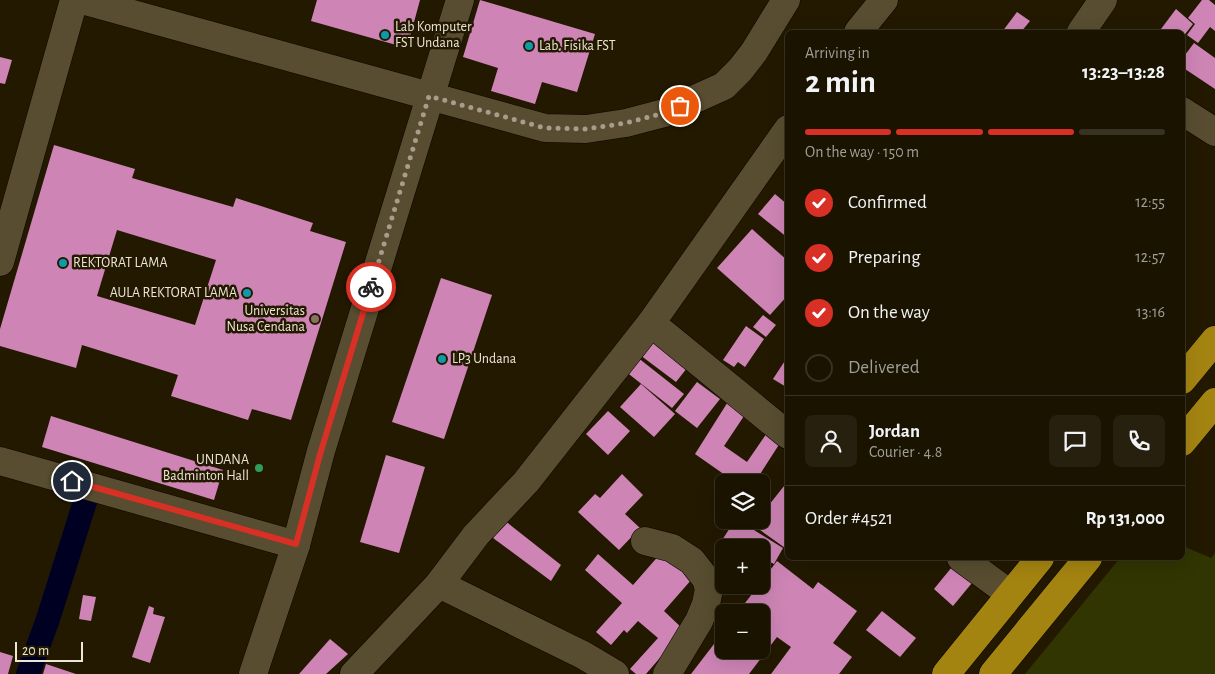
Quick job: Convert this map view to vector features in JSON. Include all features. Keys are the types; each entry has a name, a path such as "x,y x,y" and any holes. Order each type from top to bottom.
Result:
{"highway":[{"path":"1185,376 1215,340"},
{"path":"1185,438 1215,402"},
{"path":"946,674 1038,560"},
{"path":"992,674 1086,560"}],"street":[{"path":"0,262 74,0"},
{"path":"82,0 545,128 586,129 626,123 664,113 724,86 754,52 786,0"},
{"path":"253,674 296,544 321,451 460,0"},
{"path":"860,30 884,0"},
{"path":"1082,30 1103,0"},
{"path":"1185,114 1215,132"},
{"path":"354,674 439,584 476,536 526,482 651,323 785,134"},
{"path":"651,323 785,430"},
{"path":"0,461 296,544"},
{"path":"644,541 672,548 692,561 706,579 709,589 700,621 667,674"},
{"path":"965,560 1010,594"},
{"path":"439,584 583,655 615,674"}],"green space":[{"path":"1185,547 1211,558 1215,553 1215,674 1025,674 1118,560 1185,560"}],"building":[{"name":"Lab Komputer FST Undana","path":"317,0 420,0 407,48 311,21"},
{"name":"Lab. Fisika FST","path":"480,0 595,34 577,92 542,82 535,104 491,91 498,68 463,57"},
{"path":"1202,0 1209,0 1215,5 1215,31 1210,27 1198,43 1187,35 1195,24 1188,18"},
{"path":"1176,9 1193,24 1185,34 1185,30 1161,29"},
{"path":"1017,12 1030,21 1023,30 1004,30"},
{"path":"1194,43 1215,58 1215,89 1185,69 1185,55"},
{"path":"0,57 12,60 5,84 0,83"},
{"path":"54,145 135,169 132,178 233,207 236,198 313,223 310,231 346,242 291,420 252,409 248,420 171,396 178,375 82,345 76,368 0,346 0,329","holes":["117,230 216,260 195,325 97,296"]},
{"path":"775,194 785,202 785,236 758,214"},
{"path":"752,229 785,258 785,298 770,315 717,268"},
{"name":"LP3 Undana","path":"441,278 492,295 444,439 392,422"},
{"path":"763,315 776,325 766,337 753,327"},
{"path":"746,326 764,339 745,367 738,362 734,367 723,360"},
{"path":"655,335 691,363 676,382 640,355"},
{"path":"637,357 684,394 672,408 625,371"},
{"path":"785,361 785,386 773,379"},
{"path":"697,382 720,399 697,428 675,411"},
{"path":"641,384 675,414 654,437 620,407"},
{"path":"731,397 748,410 724,446 747,462 769,430 782,440 760,474 724,474 695,454"},
{"path":"608,411 630,431 608,455 586,434"},
{"path":"51,416 223,470 214,500 42,447"},
{"path":"386,455 425,467 399,553 360,542"},
{"path":"622,474 643,495 625,514 640,528 619,550 578,512 595,494 600,498"},
{"path":"785,485 785,548 759,529 770,529 770,504"},
{"path":"504,520 561,565 551,581 493,538"},
{"path":"729,529 752,529 768,539 723,539"},
{"path":"770,540 783,548 774,564 770,562"},
{"path":"661,553 692,579 664,611 684,630 646,674 636,674 630,669 658,638 638,621 627,633 624,630 611,645 596,632 622,603 585,570 598,554 633,585"},
{"path":"777,561 813,589 818,582 857,611 833,643 852,657 839,674 771,674 791,647 777,637 770,646 770,604 744,604 752,594 770,594 770,570"},
{"path":"956,562 976,578 953,606 934,589"},
{"path":"83,595 96,597 91,621 79,619"},
{"path":"149,606 154,608 153,614 165,617 150,663 132,657"},
{"path":"882,611 916,638 900,657 866,630"},
{"path":"330,639 348,654 326,674 299,674"},
{"path":"715,643 715,659 760,659 749,674 691,674"},
{"path":"0,652 13,656 8,674 0,674"},
{"path":"46,664 76,674 43,674"}],"waterway":[{"path":"28,674 48,619 90,486 107,491"}],"way so far":[{"path":"371,287 429,96 545,128 586,129 626,123 664,113 680,106"}],"place":[{"name":"Lab Komputer FST Undana","path":"385,35"},
{"name":"Lab. Fisika FST","path":"529,46"},
{"name":"REKTORAT LAMA","path":"63,263"},
{"name":"AULA REKTORAT LAMA","path":"247,293"},
{"name":"Universitas Nusa Cendana","path":"315,319"},
{"name":"LP3 Undana","path":"442,359"},
{"name":"UNDANA Badminton Hall","path":"259,468"}],"route":[{"path":"72,481 296,544 321,451 371,287"}]}
